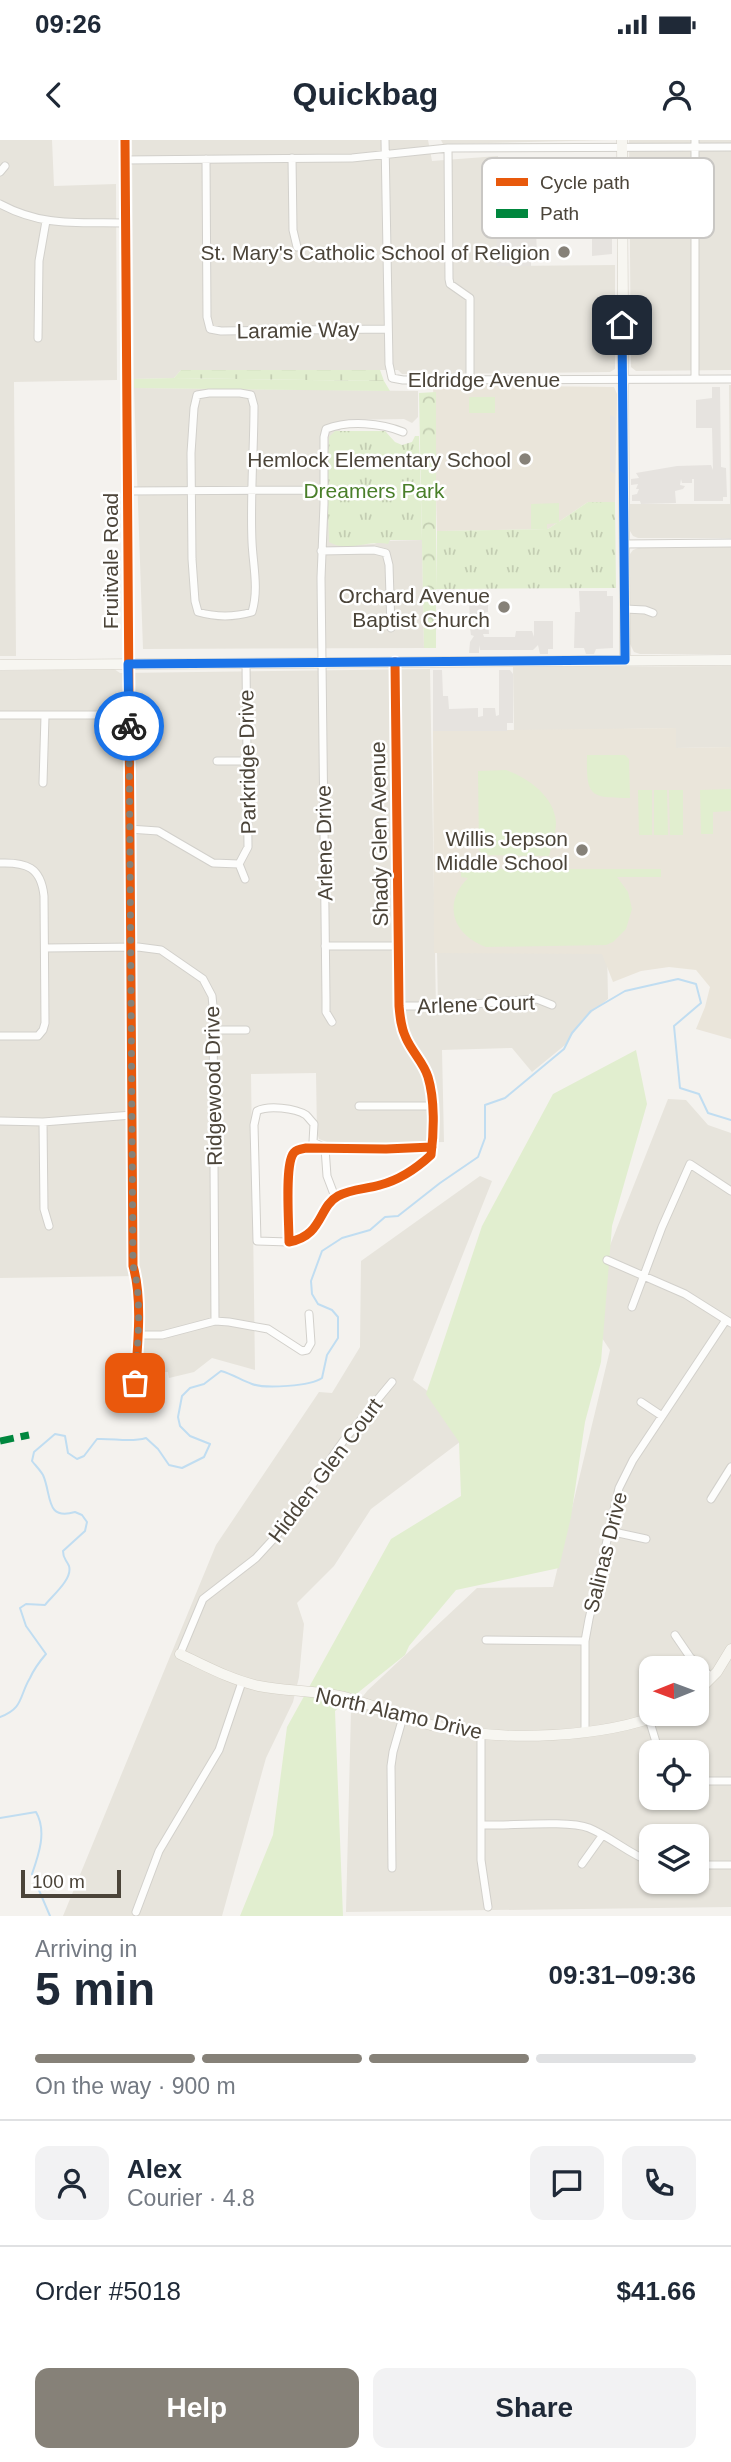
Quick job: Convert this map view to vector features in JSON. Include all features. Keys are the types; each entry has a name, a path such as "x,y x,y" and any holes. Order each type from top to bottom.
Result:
{"street":[{"name":"Fruitvale Road","path":"125,140 133,1266 136,1276 138,1335 132,1402"},
{"name":"Eldridge Avenue","path":"386,140 388,329 392,378 731,379"},
{"path":"125,160 352,158 477,144 694,144 731,147"},
{"path":"448,148 449,279 450,284 470,298 470,378"},
{"path":"292,158 293,230 297,247"},
{"name":"Laramie Way","path":"206,159 207,317 210,328 221,331 388,329"},
{"path":"0,204 17,213 46,221 124,223"},
{"path":"38,338 39,261 46,221"},
{"path":"622,238 625,660"},
{"path":"694,238 695,379"},
{"path":"197,395 251,395 254,406 251,490 255,602 252,612 242,615 198,612 195,601 192,491 191,453 197,395"},
{"name":"Arlene Drive","path":"332,1021 326,1012 321,551 324,437 326,429 336,425 386,425 403,432"},
{"path":"128,491 324,491"},
{"path":"624,544 731,543"},
{"path":"321,551 374,550 386,553 389,565 391,628"},
{"path":"625,609 653,613"},
{"path":"0,665 731,660"},
{"name":"Shady Glen Avenue","path":"395,662 399,1006 406,1039 428,1077 432,1147"},
{"name":"Parkridge Drive","path":"130,829 158,831 213,863 239,864 248,847 246,663"},
{"path":"0,715 129,715"},
{"path":"43,783 45,716"},
{"path":"217,761 248,761"},
{"path":"0,863 27,865 40,878 44,896 45,948 43,1030 38,1035 0,1037"},
{"path":"239,864 245,879"},
{"path":"326,946 398,946"},
{"name":"Ridgewood Drive","path":"45,948 148,947 161,950 204,979 212,996 215,1321"},
{"name":"Arlene Court","path":"399,1006 448,1006 537,999 552,1005"},
{"path":"213,1030 246,1030"},
{"path":"359,1106 431,1106"},
{"path":"289,1242 289,1168 296,1150 432,1147 431,1155 421,1164 393,1181 335,1197 303,1240 289,1242 257,1241 254,1125 257,1111 272,1108 306,1115 314,1124 313,1142 325,1148"},
{"path":"0,1121 43,1122 132,1115"},
{"path":"43,1122 44,1209 49,1226"},
{"path":"325,1148 327,1175 335,1197"},
{"path":"632,1307 690,1164 731,1191"},
{"path":"607,1260 685,1294 729,1322"},
{"path":"138,1335 178,1333 215,1321 268,1329 302,1351 307,1350 311,1343 309,1314"},
{"name":"Salinas Drive","path":"585,1731 586,1641 589,1619 624,1478 663,1416 729,1322"},
{"name":"Hidden Glen Court","path":"180,1654 204,1600 256,1558 278,1534 344,1440 392,1382"},
{"path":"641,1402 663,1416"},
{"path":"711,1499 731,1466"},
{"path":"609,1531 646,1539"},
{"path":"675,1635 690,1657 712,1678"},
{"path":"486,1640 586,1641"},
{"path":"709,1681 731,1649"},
{"name":"North Alamo Drive","path":"180,1654 242,1682 348,1698 438,1727 481,1734 534,1736 585,1731 639,1721"},
{"path":"136,1912 159,1851 219,1750 242,1682"},
{"path":"392,1868 391,1766 403,1717"},
{"path":"481,1734 481,1860 488,1907"},
{"path":"709,1781 731,1781"},
{"path":"481,1825 587,1827 639,1856"},
{"path":"582,1864 602,1836"},
{"path":"709,1866 731,1865"}],"shaded area":[{"path":"0,140 52,140 54,186 116,184 117,380 14,382 16,656 0,656"},
{"path":"132,140 428,140 432,161 498,156 482,158 482,238 497,238 497,266 615,265 615,369 610,372 402,374 398,370 181,370 174,378 134,379"},
{"path":"441,140 611,140 443,144"},
{"path":"629,140 731,140 731,370 636,371 631,367 630,238 714,238 714,158 629,158"},
{"path":"497,238 536,238 537,255 531,255 531,266 497,266"},
{"path":"592,238 612,238 612,254 592,256"},
{"name":"Hemlock Elementary School","path":"433,385 614,387 617,394 615,502 588,502 548,529 437,531"},
{"path":"729,385 731,538 633,536 630,531 630,504 730,504"},
{"path":"712,387 720,387 721,467 726,468 727,497 723,497 723,501 694,501 694,479 692,483 682,483 681,479 680,485 685,486 675,491 676,503 641,504 640,501 632,501 632,495 637,494 639,489 636,489 638,484 631,485 631,479 639,478 636,473 677,466 711,465 713,470 712,428 696,428 696,400 712,398"},
{"path":"134,388 418,391 418,417 412,423 404,419 344,420 339,433 338,545 422,540 424,648 143,649"},
{"path":"610,415 615,417 615,474 610,471"},
{"path":"731,547 731,654 634,652 630,644 630,554 633,550"},
{"path":"579,591 607,591 607,596 613,596 613,648 596,649 594,654 586,654 584,648 574,648 575,612 580,612"},
{"path":"483,592 488,596 488,612 483,613 488,615 489,634 483,634 484,637 515,637 516,631 532,631 534,637 534,621 553,621 553,649 548,649 548,654 540,654 538,645 533,650 480,650 479,645 479,653 469,653 470,642 474,636 471,635 470,628 469,593"},
{"path":"731,666 731,747 676,748 676,728 514,731 513,667"},
{"path":"114,669 120,673 430,669 436,1009 437,952 607,949 608,999 583,1019 565,1045 532,1072 512,1048 442,1050 444,1142 327,1142 319,1139 317,1133 316,1073 251,1074 255,1370 212,1358 194,1372 169,1378 168,1372 140,1372 138,1276 0,1278 0,671"},
{"path":"433,670 442,670 443,696 448,696 449,709 478,708 478,717 483,716 483,708 495,708 496,716 499,715 499,670 510,670 513,674 513,723 507,723 507,731 433,731"},
{"name":"Willis Jepson Middle School","path":"676,728 676,748 731,747 731,1039 696,1029 710,987 696,970 669,967 641,971 613,982 602,954 434,953 433,731"},
{"path":"668,1099 686,1100 708,1125 731,1133 731,1907 346,1912 351,1711 368,1690 477,1588 553,1587 610,1350 584,1311"},
{"path":"480,1176 492,1181 413,1380 477,1429 371,1509 334,1566 297,1603 304,1624 299,1677 293,1702 266,1758 222,1916 63,1916 216,1545 319,1392 332,1393 360,1347 361,1261"}],"green space":[{"path":"181,370 380,370 384,381 174,378"},
{"path":"134,379 384,381 390,391 134,388"},
{"path":"436,392 436,648 424,648 419,393"},
{"path":"469,397 495,397 495,413 469,413"},
{"name":"Dreamers Park","path":"335,431 385,431 395,442 402,445 419,436 422,540 390,540 388,544 351,546 329,542 329,437"},
{"path":"588,502 615,502 616,588 436,589 437,531 548,529"},
{"path":"559,503 559,523 547,524 547,529 531,529 531,504"},
{"path":"587,755 625,755 629,759 630,798 606,797 593,792 588,779"},
{"path":"506,770 531,783 550,804 556,822 549,856 483,855 479,850 478,771"},
{"path":"731,789 731,811 713,812 713,834 701,834 700,790"},
{"path":"638,790 652,790 652,835 639,835"},
{"path":"654,790 667,790 668,835 654,835"},
{"path":"669,790 683,790 683,835 670,835"},
{"path":"461,869 661,869 661,877 617,877 628,892 632,909 626,929 606,945 486,947 466,935 455,918 455,898 468,878 461,877"},
{"path":"636,1050 647,1104 612,1226 601,1362 585,1422 571,1517 559,1568 456,1590 409,1646 405,1655 335,1711 343,1916 240,1916 273,1835 287,1727 391,1539 461,1496 459,1442 426,1394 482,1226 553,1094"}],"waterway":[{"path":"0,1717 13,1710 20,1701 33,1671 46,1654 26,1626 20,1608 26,1604 45,1605 61,1587 69,1571 63,1551 85,1531 87,1522 82,1515 75,1512 65,1514 54,1510 43,1475 32,1461 34,1452 55,1434 65,1436 68,1453 77,1459 84,1456 97,1439 146,1438 169,1465 182,1468 204,1457 210,1444 190,1436 180,1426 178,1417 182,1396 190,1388 204,1384 221,1371 258,1386 298,1385 322,1378 327,1355 338,1338 338,1317 332,1310 318,1304 312,1294 311,1281 322,1251 342,1238 370,1230 385,1217 398,1216 478,1157 485,1138 485,1105 505,1098 564,1049 572,1033 591,1011 625,991 678,979 696,984 701,1003 674,1026 680,1088 699,1094 708,1113 731,1120"},
{"path":"0,1818 36,1812 41,1835 32,1874 50,1916"}],"marked path":[{"path":"0,1441 29,1435"}],"cycle path":[{"path":"125,140 133,1266 139,1314 132,1402"},
{"path":"395,662 399,1006 404,1034 424,1067 430,1086 433,1116 433,1136 432,1146 431,1155 394,1180 338,1196 308,1234 289,1242 290,1163 292,1156 299,1149 386,1149 432,1147"}],"way so far":[{"path":"129,726 133,1266 136,1276 138,1335 135,1383"}],"place":[{"name":"St. Mary's Catholic School of Religion","path":"564,252"},
{"name":"Hemlock Elementary School","path":"525,459"},
{"name":"Orchard Avenue Baptist Church","path":"504,607"},
{"name":"Willis Jepson Middle School","path":"582,850"}],"route":[{"path":"129,726 128,664 625,660 622,325"}]}
